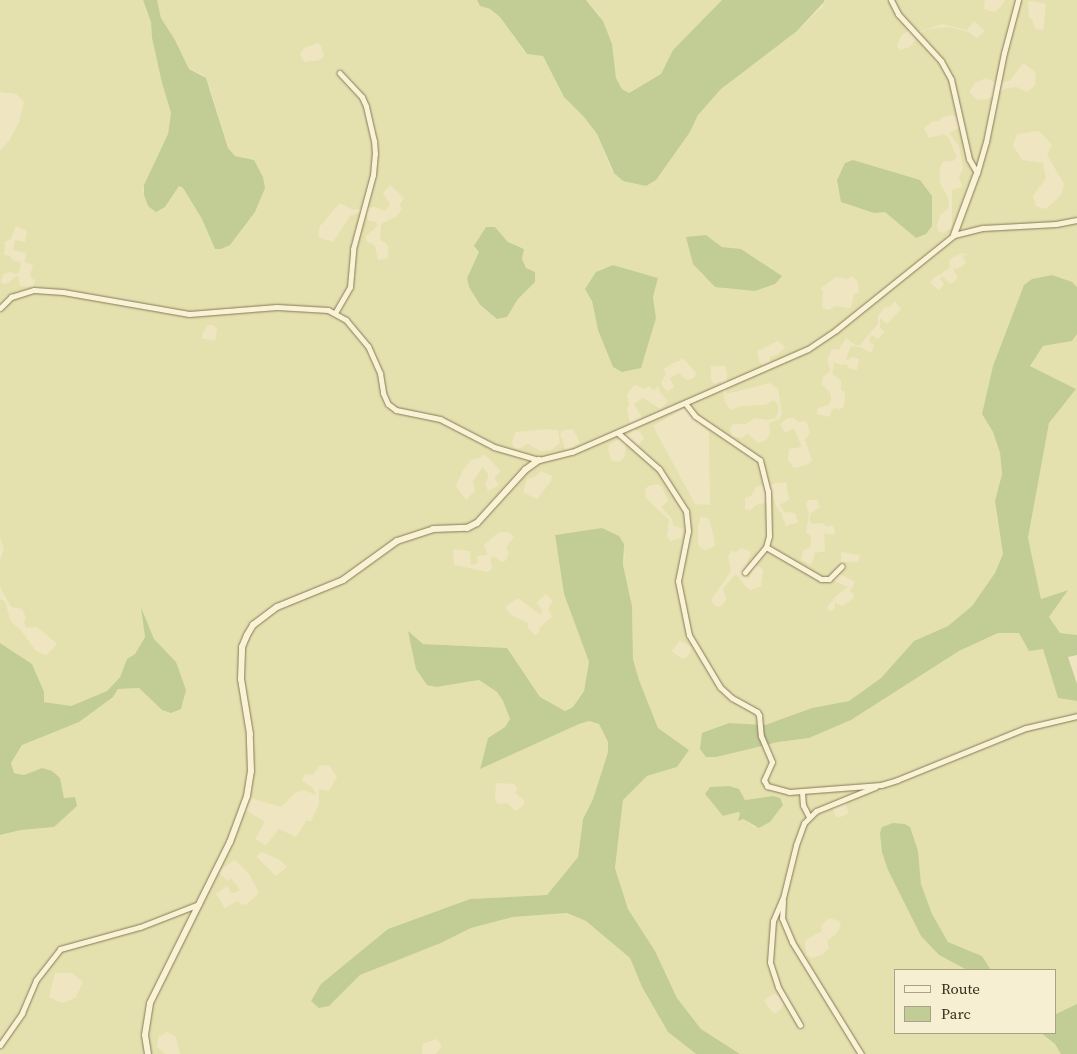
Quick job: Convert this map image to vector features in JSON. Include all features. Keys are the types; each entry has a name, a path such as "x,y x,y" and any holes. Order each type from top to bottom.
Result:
{"street":[{"path":"891,0 898,14 941,62 951,79 969,159 977,173"},
{"path":"954,235 977,173 986,142 1004,53 1018,0"},
{"path":"335,313 350,287 353,249 373,175 375,154 366,106 362,97 340,74"},
{"path":"148,1054 145,1035 150,1003 236,828 247,796 251,771 248,713 241,679 241,654 247,635 254,625 277,607 343,580 396,541 433,529 467,528 477,523 525,470 539,460 572,452 686,403 718,386 792,358 822,341 954,235 983,228 1056,224 1077,220"},
{"path":"0,308 4,302 19,293 51,291 189,314 290,306 321,309 335,313 351,325 368,346 380,373 383,393 388,404 396,410 440,419 494,447 539,460"},
{"path":"0,297 4,302"},
{"path":"686,403 695,416 760,460 768,491 770,518 766,548 745,572"},
{"path":"618,433 659,468 686,511 688,531 678,581 689,635 720,687 732,698 759,715 761,736 772,762 764,780 767,786 789,792 802,792 881,785"},
{"path":"766,548 825,580 842,566"},
{"path":"800,1025 778,987 770,962 773,921 783,898 796,845 804,823 809,817 826,806 897,780 1026,728 1077,716"},
{"path":"802,792 803,805 809,817"},
{"path":"783,898 782,918 792,942 861,1054"},
{"path":"0,1045 22,1013 36,980 60,948 140,927 199,904"}],"shaded area":[{"path":"0,0 143,0 151,22 152,38 171,113 168,134 143,191 144,195 148,206 165,207 179,186 183,188 202,219 215,248 263,194 263,177 254,160 235,156 228,148 210,88 203,75 189,69 175,40 161,18 157,0 477,0 480,6 490,9 500,17 524,51 531,55 540,54 543,56 564,97 584,117 597,134 611,169 617,176 690,132 698,115 721,89 797,31 823,6 824,0 985,0 984,9 994,12 1000,8 1005,0 1077,0 1077,287 1072,282 982,414 993,432 1000,453 1002,474 995,502 1003,554 995,573 972,606 948,626 914,641 881,678 849,701 812,708 765,725 729,723 778,742 809,738 851,720 959,651 998,633 1019,633 1043,649 1058,698 1077,701 1077,1004 1057,1014 1057,969 990,969 982,956 948,942 932,914 921,884 918,851 893,823 939,955 965,969 894,969 894,1034 1042,1034 1055,1044 1061,1054 740,1054 701,1029 677,998 655,951 628,909 615,868 623,800 647,776 677,767 689,750 658,728 639,680 633,659 632,606 623,565 625,555 602,528 555,535 564,594 589,662 584,691 573,707 565,711 540,697 506,648 423,644 409,632 437,687 479,680 497,692 503,701 510,719 505,727 488,738 480,768 579,724 589,721 599,724 608,742 608,752 593,799 583,819 578,857 547,895 470,899 388,929 329,1006 360,975 441,943 471,928 513,917 567,913 586,921 630,958 642,987 668,1032 696,1054 435,1054 442,1047 437,1039 422,1044 422,1054 180,1054 176,1037 167,1032 158,1037 157,1047 166,1054 0,1054 0,835 21,830 54,827 64,798 60,778 42,768 24,775 14,773 11,763 22,745 118,689 139,688 162,710 176,662 154,639 142,609 145,637 135,654 127,659 120,676 107,691 71,706 44,702 32,664 0,643 0,599 5,601 11,622 20,629 36,651 46,655 57,644 37,627 26,628 24,623 26,618 22,609 11,607 0,587 0,560 4,549 0,538 0,150 9,141 19,122 24,102 16,94 0,92","holes":["1028,2 1046,4 1043,30 1035,29 1033,21 1029,18","974,21 985,31 977,38 969,32 949,27 928,29 919,34 910,47 900,50 897,46 901,36 910,30 915,33 942,24 967,30","318,43 324,56 320,60 304,62 300,54 304,48","1023,63 1036,73 1035,86 1027,92 1017,87 1006,88 988,99 977,100 969,92 975,83 986,78 996,83 1010,81","953,115 958,118 959,128 949,133 959,146 963,168 959,177 962,187 952,190 952,227 943,233 938,231 937,226 940,215 949,208 948,197 940,183 940,167 943,162 953,161 957,157 948,137 944,134 929,138 924,128 933,121 938,121 943,117","1039,131 1052,145 1047,155 1064,184 1062,194 1046,209 1036,206 1033,196 1046,178 1043,163 1022,160 1013,145 1017,134","390,185 404,198 399,205 402,209 397,216 381,224 380,240 388,245 388,258 378,260 375,246 366,241 366,236 378,225 374,221 369,221 365,214 360,212 350,216 333,242 318,237 320,226 340,203 353,210 374,207 385,211 390,204 383,193","885,211 926,234 916,237","16,226 27,231 25,242 15,240 13,250 26,253 25,262 33,265 30,274 31,278 35,280 33,287 20,286 18,275 8,283 3,284 1,281 3,275 9,272 17,274 20,270 21,262 13,261 10,256 4,255 5,242 11,239","495,227 508,242 524,249 522,259 526,268 535,272 535,282 518,299 507,317 497,319 480,306 469,287 467,278 479,252","706,235 722,247 741,249 781,276 686,238","962,253 970,256 962,255 966,263 957,269 953,268 958,278 955,281 950,284 942,276 940,278 944,284 939,290 930,283 934,278 950,268 949,261 952,258","613,265 658,278 653,297 656,318 598,330 592,301 596,272","852,276 858,282 859,292 854,294 851,308 836,306 827,310 822,307 823,291 820,289 836,277 848,279","894,302 898,302 896,303 901,309 887,324 880,318 880,328 885,332 878,339 872,335 870,337 869,342 874,345 871,353 860,347 851,346 846,359 848,360 852,357 859,359 857,370 850,369 846,364 842,365 832,362 834,364 832,374 841,380 841,390 845,392 844,407 834,408 830,417 817,414 818,408 829,405 831,400 831,394 822,385 823,377 831,370 827,360 832,349 839,350 846,338 855,345 860,345 878,324 878,316 885,307 890,307","207,325 213,325 217,329 215,341 201,338","778,341 785,347 778,354 770,357 770,362 763,365 759,361 757,351","683,358 696,373 694,378 686,380 679,373 670,378 674,387 667,392 661,383 666,373 663,369","711,366 725,366 727,374 726,394 770,383 778,389 782,414 779,419 769,423 770,433 766,440 758,443 747,433 742,438 732,437 730,429 733,424 746,424 755,418 768,420 776,418 779,407 774,400 765,405 741,406 730,410 725,402 721,381 715,384 711,380","634,385 644,389 649,386 653,390 659,386 660,393 668,401 661,409 643,398 634,404 642,418 633,425 635,430 640,432 644,438 638,446 633,445 631,440 626,441 625,456 621,461 611,460 608,449 610,444 632,432 627,409 629,404 627,395","686,407 693,418 709,432 710,505 695,504 653,426","788,418 794,418 798,422 806,421 810,433 805,440 812,460 809,464 794,468 788,460 789,449 802,447 794,428 785,433 780,424","547,429 558,430 560,443 551,450 541,451 528,444 518,449 513,447 512,442 516,432","573,429 580,443 566,451 560,434 564,430","484,454 500,470 494,478 499,485 488,491 485,483 488,479 488,474 483,467 473,481 475,491 466,500 456,486 462,472 472,459 480,458","541,471 552,476 551,481 537,499 523,492 527,479 535,477","786,482 789,500 779,505 785,512 795,513 798,522 786,526 775,504 771,489 767,490 768,502 756,505 750,510 745,509 745,498 751,496 756,487 761,485 766,488 775,483","657,484 662,487 668,501 661,507 672,519 673,525 683,529 681,538 670,541 667,536 669,520 646,498 645,490 648,486","809,500 817,500 820,507 811,513 809,521 813,524 823,523 827,527 833,525 835,532 834,535 824,534 825,551 815,553 811,565 801,560 803,550 810,548 810,535 806,533 809,514 806,504","701,516 709,519 715,546 705,550 700,548 698,543 698,526","499,532 509,532 514,537 506,547 509,554 505,561 502,562 495,557 490,558 492,568 489,572 454,565 453,549 470,551 471,565 477,564 477,556 488,555 484,545","741,548 751,552 742,575 749,578 754,565 760,567 763,571 761,586 751,590 747,588 737,575 723,589 726,599 723,604 719,607 714,605 711,600 731,571 728,556 731,551 736,552","841,552 860,555 858,562 841,562","838,573 855,582 850,591 854,594 853,599 842,606 835,602 835,608 831,611 827,609 836,596 848,587 832,580","546,594 553,601 548,608 552,617 540,627 539,632 535,635 528,628 528,623 511,615 505,607 518,598 541,615 542,609 536,603","680,640 692,648 687,657 682,659 672,651","329,765 337,777 329,791 319,789 319,804 311,821 306,821 296,837 279,829 266,845 255,839 265,822 246,810 251,798 281,807 295,793 304,790 316,795 314,789 302,780 305,774 313,775 319,766","496,783 514,784 517,788 515,793 524,800 524,805 515,811 508,803 498,804 495,799","732,786 739,790 745,800 771,796 782,807 764,826 754,827 743,819 738,811 723,816 708,798 715,787","844,802 849,813 838,818 832,806","262,852 280,860 287,867 276,876 257,857 257,855","235,860 249,874 259,893 247,904 242,905 237,901 225,908 216,894 227,886 232,894 240,890 231,878 228,881 219,873 221,869","829,918 839,921 841,926 835,935 827,940 829,948 822,955 811,958 807,955 805,944 807,939 822,931 821,926","55,973 72,973 83,982 75,998 62,1003 49,997","773,994 778,995 784,1003 780,1010 774,1014 764,1001"]},
{"path":"586,0 722,0 673,50 661,74 629,93 622,89 616,78 612,44 599,14"},
{"path":"1077,334 1077,635 1060,633 1049,617 1067,590 1041,599 1028,538 1049,423 1076,389 1030,366 1043,346 1072,341"}],"green space":[{"path":"143,0 157,0 161,18 175,40 189,69 206,78 228,148 235,156 254,160 263,177 265,188 255,212 230,245 221,249 215,249 202,219 183,188 179,186 165,207 156,212 148,206 144,195 144,185 168,134 171,113 152,38 151,22"},
{"path":"477,0 586,0 603,21 612,44 616,78 622,89 629,93 661,74 673,50 722,0 824,0 824,2 797,31 721,89 698,115 690,132 656,180 646,186 623,181 614,173 597,134 584,117 564,97 543,56 527,54 500,17 490,9 480,6"},
{"path":"853,160 920,180 932,196 932,226 926,234 916,238 885,212 874,213 841,202 837,180 845,163"},
{"path":"486,227 495,227 508,242 524,249 522,259 526,268 535,272 535,282 518,299 507,317 497,319 480,305 469,287 467,278 479,252 474,246"},
{"path":"706,235 722,247 741,249 782,276 775,284 755,291 715,287 693,264 686,237"},
{"path":"613,265 658,278 653,297 656,318 641,368 622,372 613,367 598,330 592,301 585,289 596,272"},
{"path":"1052,275 1072,282 1077,287 1077,334 1072,341 1043,346 1030,366 1076,389 1049,423 1028,538 1041,599 1068,590 1049,617 1060,633 1077,635 1077,655 1068,657 1077,684 1077,701 1058,698 1043,649 1029,651 1019,633 998,633 959,651 851,720 809,738 778,742 716,757 706,757 700,749 702,733 729,723 765,725 812,708 849,701 881,678 914,641 948,626 972,606 995,573 1003,554 995,501 1002,474 1000,453 993,432 982,414 993,366 1024,285 1032,279"},
{"path":"602,528 619,536 624,544 623,565 632,606 633,659 639,680 658,728 689,750 677,767 647,776 623,800 615,868 628,909 655,951 677,998 701,1029 740,1054 696,1054 668,1032 642,987 630,958 586,921 567,913 513,917 471,928 441,943 360,975 329,1006 319,1008 311,1001 321,984 388,929 470,899 547,895 578,857 583,819 593,799 608,752 608,742 599,724 589,721 579,724 480,769 488,738 505,727 510,719 503,701 497,692 479,680 437,687 427,685 416,669 408,631 423,644 507,648 540,697 565,711 573,707 584,691 589,662 564,594 555,535"},
{"path":"141,607 154,639 176,662 186,690 181,709 171,713 162,710 139,688 118,689 113,697 79,722 22,745 11,763 14,773 24,775 42,768 52,771 60,778 64,798 75,797 77,806 54,827 21,830 0,835 0,643 32,664 44,692 44,702 71,706 107,691 120,677 127,659 135,654 145,637"},
{"path":"730,786 739,789 745,800 773,796 780,798 783,805 770,822 759,828 743,819 738,821 740,813 738,812 723,816 705,794 710,787"},
{"path":"893,823 905,824 910,827 918,851 921,884 932,914 948,942 982,956 990,969 965,969 939,955 921,936 888,870 882,852 880,833 882,827"},
{"path":"1077,1004 1077,1054 1061,1054 1055,1044 1042,1034 1057,1034 1057,1014"}]}
